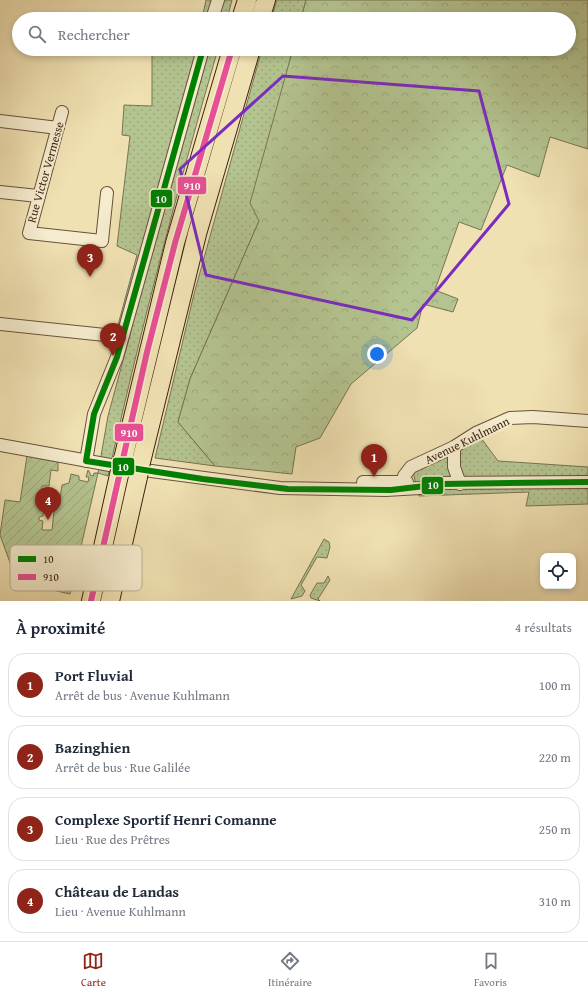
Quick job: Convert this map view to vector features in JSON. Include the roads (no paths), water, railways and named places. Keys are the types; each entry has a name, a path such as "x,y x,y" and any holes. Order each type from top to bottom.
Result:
{"highway":[{"path":"243,12 247,0"},
{"path":"262,12 266,0"},
{"path":"102,545 117,467 175,243 230,56"},
{"path":"122,545 139,470 201,220 249,56"},
{"path":"91,601 93,591"},
{"path":"110,601 112,591"}],"street":[{"path":"211,12 212,0"},
{"path":"214,12 218,0"},
{"path":"90,461 97,430 109,393 114,365 201,56"},
{"name":"Rue Victor Vermesse","path":"62,112 28,233 102,241 107,193"},
{"path":"0,121 58,128"},
{"path":"0,192 38,196"},
{"path":"0,324 106,336"},
{"name":"Avenue Kuhlmann","path":"403,486 404,474 411,467 454,447 476,433 510,418 533,417 588,422"},
{"name":"Avenue Kuhlmann","path":"0,445 117,467 211,480 248,483 403,486 588,482"},
{"path":"454,447 454,467 460,484"}],"place":[{"name":"Complexe Sportif Henri Comanne","path":"90,277"},
{"name":"Bazinghien","path":"113,356"},
{"name":"Port Fluvial","path":"374,477"},
{"name":"Château de Landas","path":"48,520"}]}
